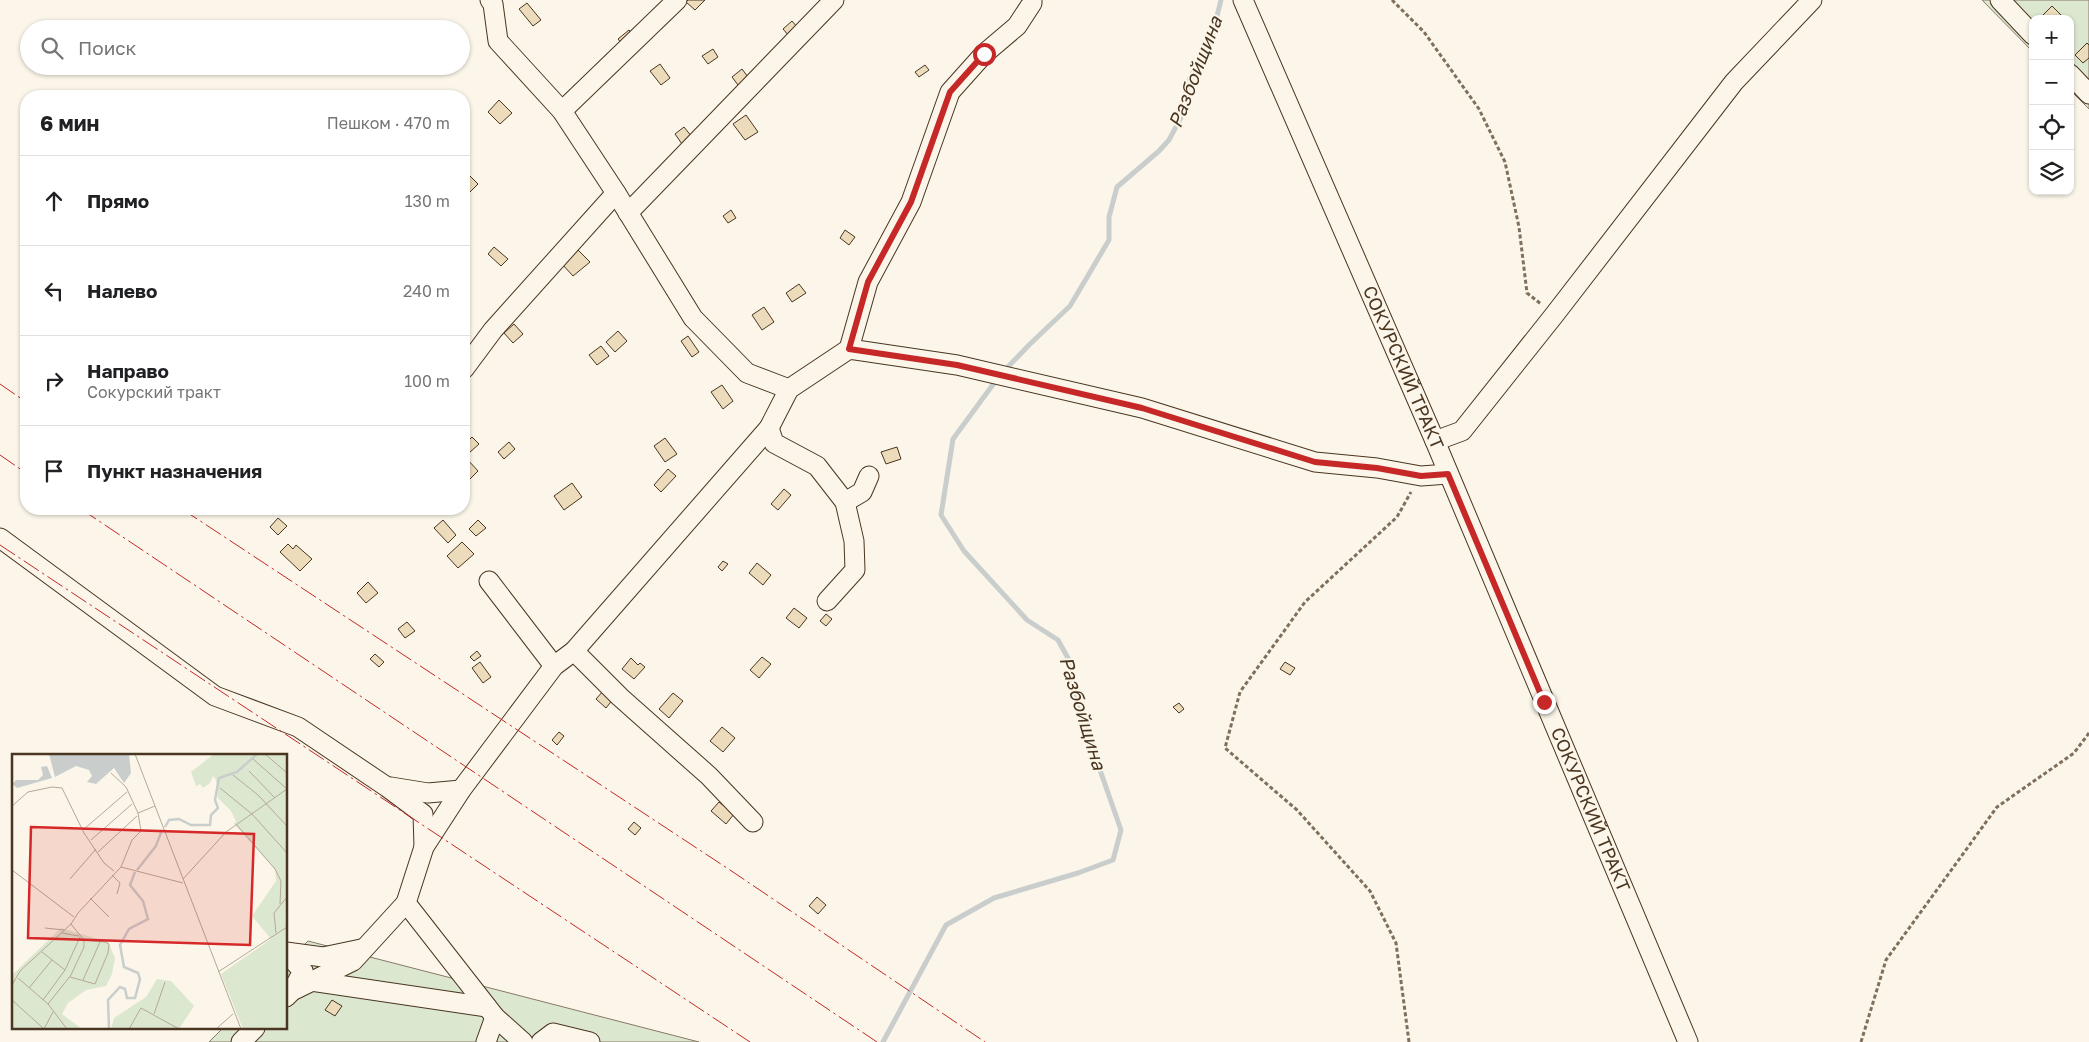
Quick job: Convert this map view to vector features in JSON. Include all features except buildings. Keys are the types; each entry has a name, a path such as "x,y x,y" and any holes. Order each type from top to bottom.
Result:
{"street":[{"path":"562,111 678,0"},
{"path":"628,213 834,0"},
{"path":"289,994 353,961 406,904 424,847 461,790 554,666 574,651 769,428 789,389 849,349 868,282 911,202 950,92 984,54 1017,26 1032,0"},
{"path":"1435,441 1462,431 1734,82 1812,0"},
{"path":"2000,0 2029,31"},
{"path":"494,1 498,41 562,111 616,193 693,318 747,373 789,389"},
{"name":"СОКУРСКИЙ ТРАКТ","path":"1245,5 1435,441 1688,1042"},
{"path":"2074,78 2089,94"},
{"path":"470,361 493,330 616,193"},
{"path":"849,349 957,365 1142,408 1315,462 1377,468 1421,476 1448,474"},
{"path":"769,428 774,442 818,466 845,502 854,541 855,570 827,601"},
{"path":"845,502 862,492 869,476"},
{"path":"0,538 215,696 298,727 387,787 423,814 424,847"},
{"path":"490,580 554,666"},
{"path":"574,651 620,697 709,776 753,822"},
{"path":"387,787 428,793 461,790"},
{"path":"406,904 491,1012 523,1042"},
{"path":"288,953 323,957 365,948"},
{"path":"288,955 303,971 289,994"},
{"path":"311,981 491,1012"},
{"path":"486,1042 491,1012"},
{"path":"241,1042 252,1030"},
{"path":"541,1042 553,1033 590,1042"}],"path":[{"path":"1392,0 1424,32 1479,109 1505,162 1519,227 1527,293 1554,314"},
{"path":"1408,1042 1396,943 1370,891 1297,810 1225,748 1240,692 1306,602 1397,517 1421,476"},
{"path":"1861,1042 1886,960 1997,806 2074,753 2089,733"}],"green space":[{"path":"1982,0 2089,0 2089,109 2074,94 2074,15 2029,15 2029,48"},
{"path":"308,941 699,1042 209,1042 221,1030 288,1030 288,961"}],"waterway":[{"name":"Разбойщина","path":"1004,371 1070,306 1109,240 1109,217 1117,187 1169,140 1181,117 1189,80 1212,36 1221,0"},
{"name":"Разбойщина","path":"883,1042 946,925 994,898 1078,873 1113,860 1121,830 1072,690 1069,660 1058,640 1027,620 964,551 941,515 953,439 997,379"}],"power":[{"path":"0,384 20,398"},
{"path":"0,455 20,469"},
{"path":"90,515 877,1042"},
{"path":"191,515 733,872 985,1042"},
{"path":"0,545 750,1042"}],"route":[{"path":"984,54 950,92 911,202 868,282 849,349 957,365 1142,408 1315,462 1377,468 1421,476 1448,474 1544,702"}]}
